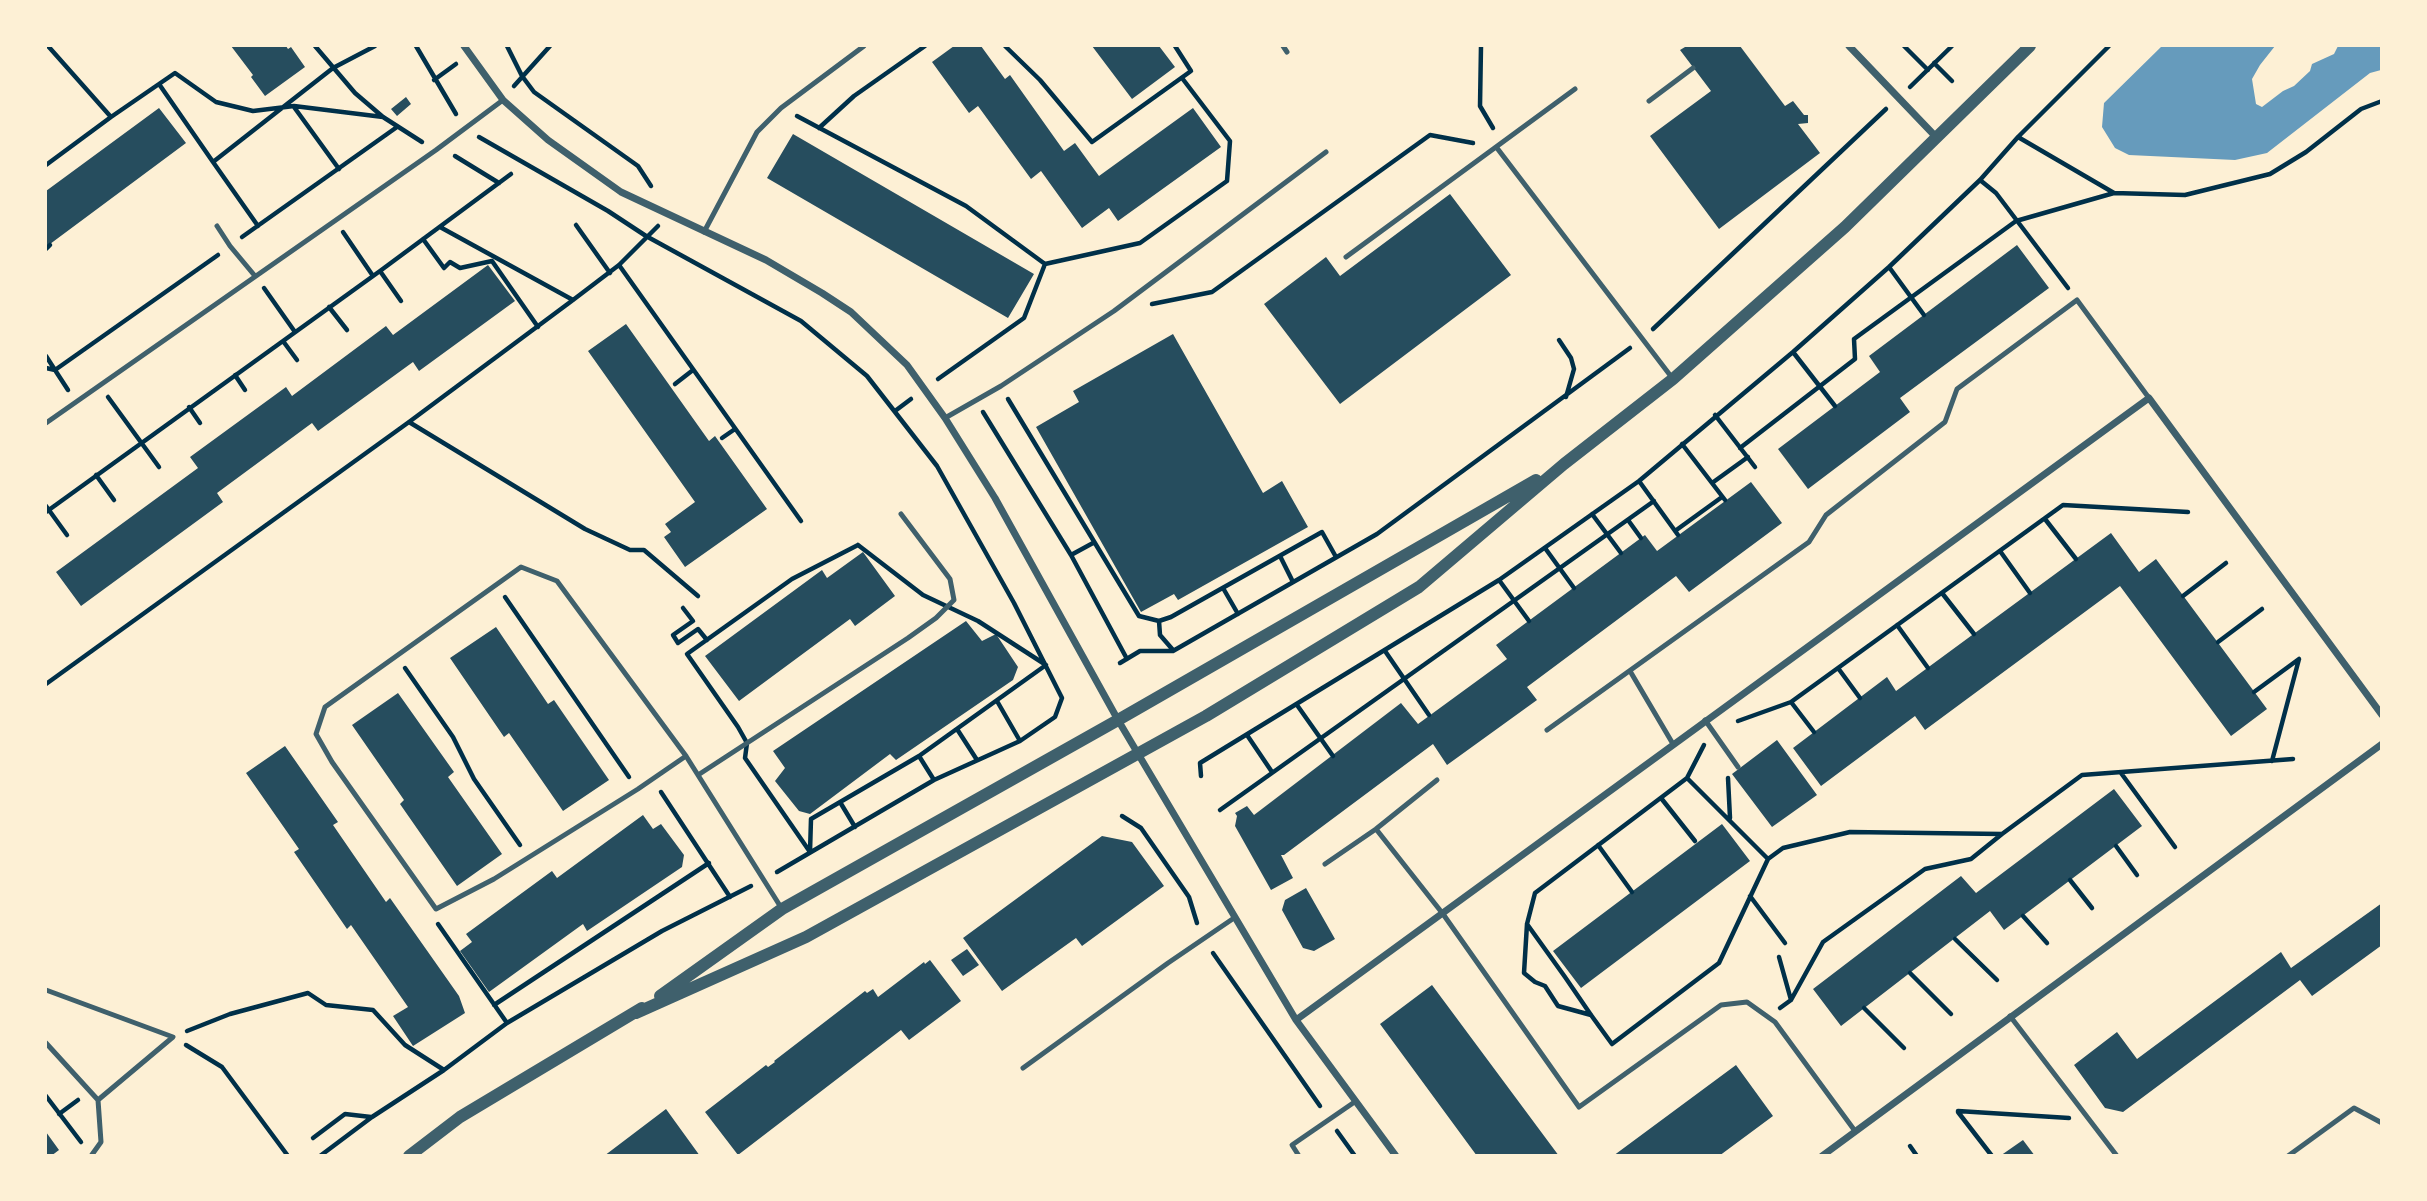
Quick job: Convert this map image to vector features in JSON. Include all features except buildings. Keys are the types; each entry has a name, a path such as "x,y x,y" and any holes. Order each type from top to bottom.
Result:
{"street":[{"path":"464,46 503,100 548,140 611,184 670,216 766,260 822,293 850,313 906,365 925,388 995,498 1118,720 1296,1020 1396,1156"},
{"path":"1849,46 1937,138"},
{"path":"636,1013 806,937 1206,716 1419,587 1564,464 1673,379 1845,228 2030,46"},
{"path":"1296,1020 2149,398 2382,715"},
{"path":"409,1156 460,1117 636,1013 782,909 1564,464"},
{"path":"1822,1156 2382,744"}],"lane":[{"path":"705,232 757,132 781,108 864,46"},
{"path":"1283,46 1287,52"},
{"path":"1649,101 1693,68"},
{"path":"1346,257 1575,89"},
{"path":"46,423 436,150 503,100"},
{"path":"1500,146 1673,379"},
{"path":"945,418 1001,386 1114,311 1326,152"},
{"path":"217,226 255,276"},
{"path":"1547,730 1808,542 1826,515 1945,422 1957,389 2077,300 2149,398"},
{"path":"698,775 908,638 936,618 954,600 950,579 901,514"},
{"path":"686,756 494,879 436,909 331,762 316,734 326,707 521,567 557,581 686,756 782,909"},
{"path":"1630,671 1673,744"},
{"path":"1705,720 1738,767"},
{"path":"1325,864 1376,829 1437,780"},
{"path":"1376,829 1443,914 1579,1107 1721,1005 1747,1002 1775,1023 1855,1131"},
{"path":"1023,1068 1234,918"},
{"path":"46,990 173,1037 98,1100"},
{"path":"2011,1016 2117,1156"},
{"path":"46,1043 98,1100 101,1142 91,1156"},
{"path":"1299,1156 1292,1145 1356,1101"},
{"path":"2288,1156 2354,1108 2382,1123"}],"path":[{"path":"48,46 111,117"},
{"path":"315,46 355,93 383,117 436,150 446,151 499,183"},
{"path":"213,162 333,68 375,46"},
{"path":"320,1156 507,1023 662,931 764,879 934,780 1020,740 1055,717 1062,698 1014,603 937,466 867,376 801,321 646,236 527,163 465,129 416,46"},
{"path":"46,684 538,327 619,265 646,236 670,216 638,166 534,92 522,76 507,46"},
{"path":"503,100 550,46"},
{"path":"819,128 854,96 925,46"},
{"path":"1005,46 1040,80 1092,142 1191,71 1175,46"},
{"path":"1481,46 1480,106 1500,146"},
{"path":"1903,46 1928,70"},
{"path":"1120,663 1140,651 1173,651 1377,534 1566,397 1642,340 1952,46"},
{"path":"1201,776 1200,763 1499,580 1639,481 1793,352 1889,267 1980,180 2018,137 2109,46"},
{"path":"1934,63 1952,81"},
{"path":"46,164 175,74 216,102 253,111 294,106 383,117"},
{"path":"781,108 965,206 1045,264 1140,243 1227,181 1230,141 1182,78"},
{"path":"159,84 258,226"},
{"path":"1740,448 1855,359 1854,339 2015,221 2114,193 2185,195 2270,174 2306,152 2361,109 2382,101"},
{"path":"294,106 339,169"},
{"path":"1151,304 1212,292 1430,135 1500,146"},
{"path":"2018,137 2114,193"},
{"path":"67,535 47,509 511,174"},
{"path":"1980,180 1996,193 2077,300"},
{"path":"576,225 610,272"},
{"path":"440,227 573,300"},
{"path":"423,239 444,268 450,262 460,268 492,261 538,327"},
{"path":"355,249 373,276"},
{"path":"895,411 1024,318 1045,264"},
{"path":"619,265 801,521"},
{"path":"1889,267 1924,315"},
{"path":"380,271 401,301"},
{"path":"272,299 295,332"},
{"path":"329,307 346,330"},
{"path":"1559,340 1571,358 1574,369 1566,397"},
{"path":"283,341 297,360"},
{"path":"1793,352 1835,406"},
{"path":"46,356 75,401"},
{"path":"46,368 55,370"},
{"path":"675,384 693,370"},
{"path":"234,375 245,390"},
{"path":"1001,386 1132,609 1139,616 1159,621 1322,532 1336,557"},
{"path":"976,400 1071,555 1128,659"},
{"path":"189,407 200,423"},
{"path":"120,412 159,467"},
{"path":"1715,415 1755,467"},
{"path":"409,422 585,529 630,550 644,550 698,596"},
{"path":"722,438 735,429"},
{"path":"1639,481 1677,533 1724,499 1682,444"},
{"path":"1712,483 1748,457"},
{"path":"96,475 114,500"},
{"path":"1220,810 1654,501"},
{"path":"1591,1014 1558,1006 1545,986 1524,973 1527,924 1535,893 1686,778 1712,731 1791,702 2063,505 2188,512"},
{"path":"1592,514 1621,553"},
{"path":"2045,519 2076,559"},
{"path":"1628,520 1641,538"},
{"path":"1071,555 1093,542"},
{"path":"1545,548 1574,588"},
{"path":"2000,551 2030,593"},
{"path":"1280,556 1293,582"},
{"path":"2183,596 2227,563"},
{"path":"1499,580 1529,621"},
{"path":"497,585 638,789"},
{"path":"1223,588 1238,614"},
{"path":"1942,593 1974,634"},
{"path":"683,608 693,621 673,635 678,643 698,629 707,640"},
{"path":"2218,642 2262,609"},
{"path":"1159,621 1160,635 1173,651"},
{"path":"1897,625 1928,668"},
{"path":"1385,651 1429,715"},
{"path":"397,656 453,737 474,779 528,857"},
{"path":"2255,692 2299,659 2272,761"},
{"path":"1838,668 1860,698"},
{"path":"996,701 1020,740"},
{"path":"1791,702 1814,732"},
{"path":"1297,705 1333,756"},
{"path":"957,729 977,760"},
{"path":"1247,735 1272,772"},
{"path":"1727,751 1731,819"},
{"path":"919,756 934,780"},
{"path":"1769,1018 1791,1000 1823,942 1924,869 1971,859 2082,775 2293,759"},
{"path":"2121,772 2175,847"},
{"path":"1686,778 1731,819 1768,859"},
{"path":"653,779 730,897"},
{"path":"1661,798 1695,841"},
{"path":"840,802 855,827"},
{"path":"1122,816 1141,828 1189,897 1198,927"},
{"path":"1527,924 1612,1044 1718,963 1768,859 1783,848 1850,832 2002,834"},
{"path":"1598,845 1632,892"},
{"path":"2116,846 2137,875"},
{"path":"494,1004 709,863"},
{"path":"2070,880 2092,908"},
{"path":"1750,896 1785,943"},
{"path":"436,909 439,926 507,1023"},
{"path":"2023,916 2047,943"},
{"path":"1955,939 1997,980"},
{"path":"1211,949 1320,1107"},
{"path":"1779,957 1791,1000"},
{"path":"1910,973 1951,1014"},
{"path":"173,1037 219,1018 308,993 326,1005 373,1010 405,1045 444,1070"},
{"path":"1864,1008 1905,1048"},
{"path":"173,1037 222,1068 288,1156"},
{"path":"46,1096 83,1145"},
{"path":"1992,1156 1958,1111 2090,1119"},
{"path":"313,1138 345,1114 372,1117"},
{"path":"1336,1130 1355,1156"},
{"path":"1910,1146 1917,1156"}],"water":[{"path":"2162,46 2275,46 2252,79 2256,104 2262,107 2294,86 2310,71 2312,64 2334,54 2338,46 2381,46 2381,70 2370,73 2267,153 2235,160 2129,155 2115,148 2102,127 2104,103"}]}
